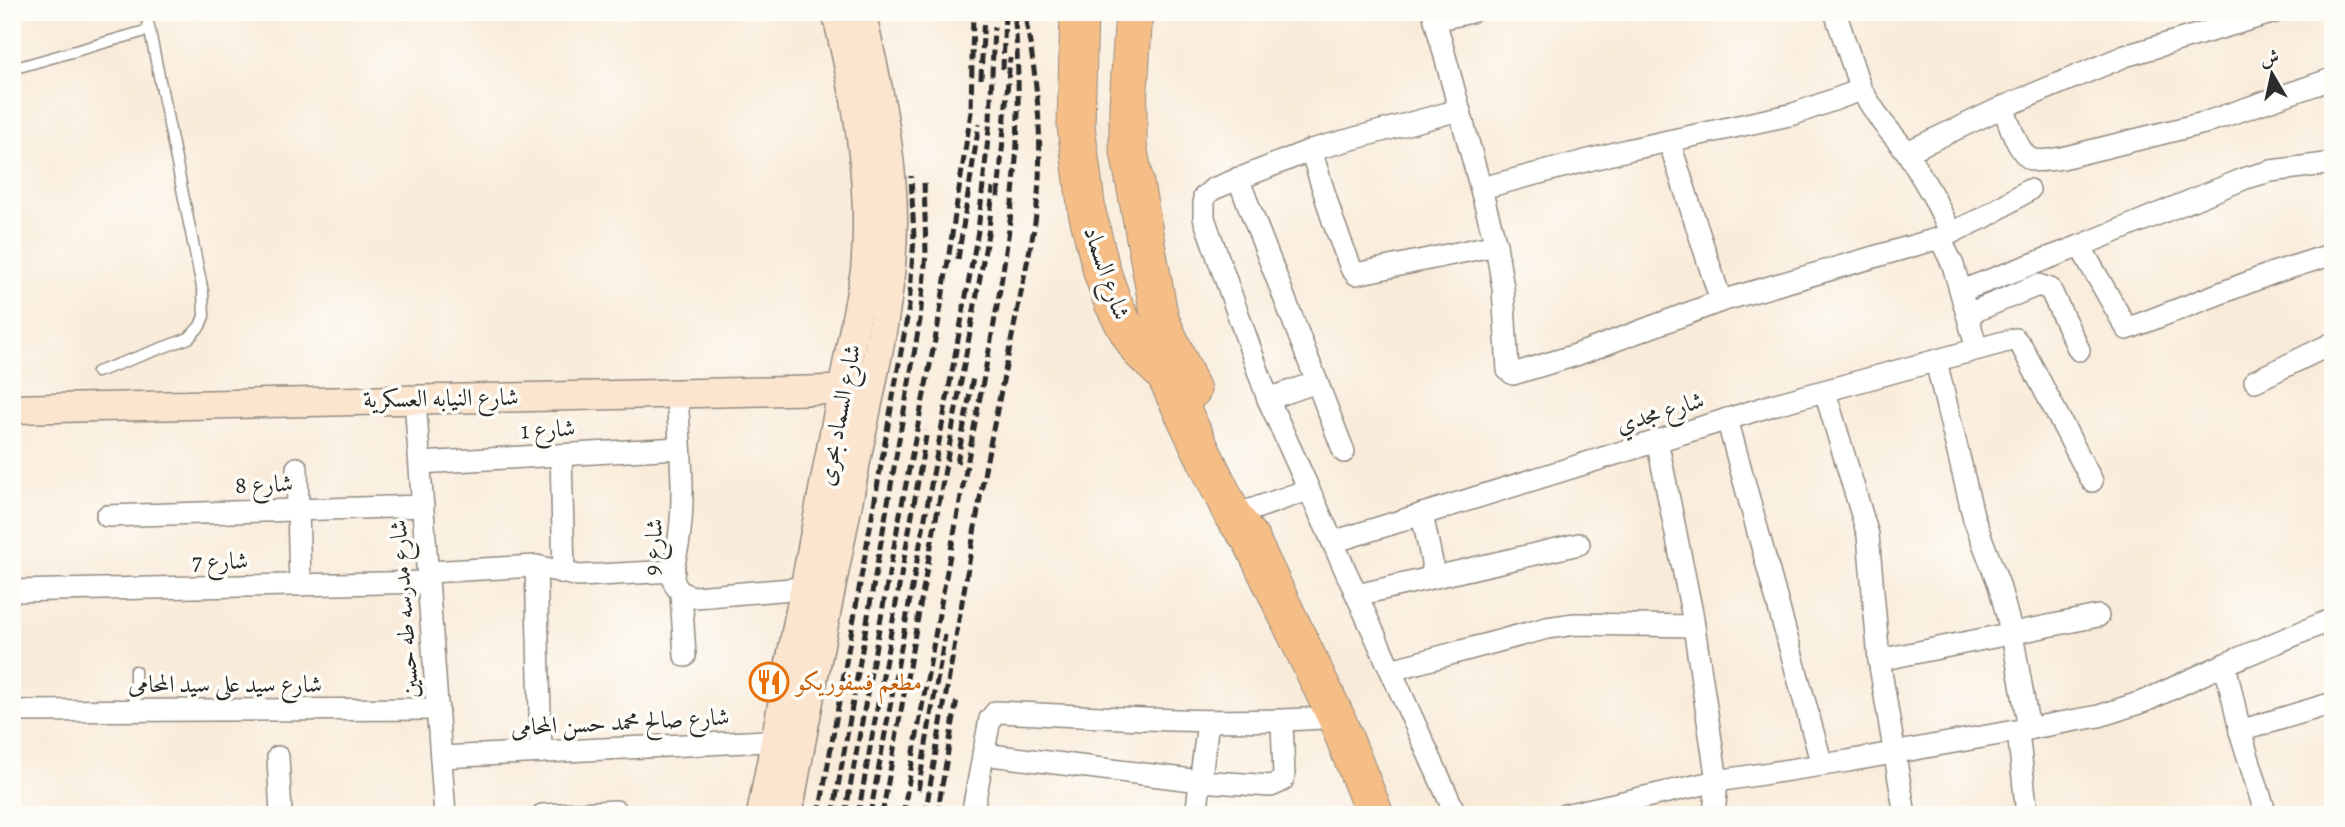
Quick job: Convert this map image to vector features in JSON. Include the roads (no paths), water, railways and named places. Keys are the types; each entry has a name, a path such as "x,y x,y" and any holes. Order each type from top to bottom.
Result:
{"highway":[{"name":"شارع السماد","path":"1079,12 1076,126 1082,179 1095,248 1113,303 1125,326 1140,351 1165,375 1244,522"},
{"path":"1100,12 1093,141 1109,193 1160,319"},
{"path":"1118,12 1109,115 1109,193 1121,269 1165,375"},
{"name":"شارع السماد","path":"1134,12 1128,146 1160,319 1244,522 1336,717 1375,815"}],"street":[{"name":"شارع السماد بحرى","path":"836,12 862,70"},
{"name":"شارع السماد بحرى","path":"761,815 788,740 857,389 890,276 893,221 878,171 862,70 861,12"},
{"path":"1471,12 1434,16 1496,245 1503,288 1508,370 1513,374 1576,355 1721,301 1945,235 1985,218 2029,190"},
{"path":"1835,12 1861,90 1882,122 1907,152 1934,198 1977,349"},
{"path":"1907,152 2003,107 2125,56 2275,12"},
{"path":"2003,107 2026,156 2033,160 2045,160 2204,123 2329,80"},
{"path":"1482,188 1669,141 1794,114 1861,90"},
{"path":"1457,815 1268,400 1205,218 1203,201 1208,193 1238,178 1311,149 1459,110"},
{"path":"1669,141 1721,301"},
{"path":"1311,149 1333,221 1351,268 1356,274 1496,245"},
{"path":"1961,291 2246,178 2271,171 2333,163"},
{"path":"1238,178 1344,452"},
{"path":"2080,246 2127,328 2261,277 2333,254"},
{"path":"1968,314 2038,285 2045,286 2050,289 2079,350"},
{"name":"شارع مجدي","path":"1333,542 1727,419 2015,339 2092,481"},
{"path":"2255,381 2333,343"},
{"path":"1936,361 1974,519 1999,585 2012,634 2024,730 2026,815"},
{"path":"1268,400 1317,382"},
{"name":"شارع النيابه العسكرية","path":"12,409 857,389"},
{"path":"1825,392 1868,535 1879,660 1905,815"},
{"name":"شارع 9","path":"677,393 682,500 674,583 681,593 695,597 819,587"},
{"name":"شارع مدرسه طه حسين","path":"415,399 445,815"},
{"path":"1727,419 1822,765"},
{"path":"1657,440 1694,626 1717,781 1714,815"},
{"name":"شارع 1","path":"420,463 679,448"},
{"path":"561,455 564,573"},
{"path":"297,468 300,585"},
{"path":"1244,522 1308,490"},
{"name":"شارع 8","path":"107,516 423,506"},
{"path":"1422,514 1435,577"},
{"path":"1357,595 1579,544"},
{"path":"536,566 541,752"},
{"name":"شارع 7","path":"12,591 300,585 428,577 536,566 585,576 674,571"},
{"path":"681,593 685,656"},
{"path":"1879,660 2098,616"},
{"path":"1565,815 1717,781 2099,716 2134,705 2333,619"},
{"path":"1391,670 1548,628 1575,624 1694,626"},
{"path":"2225,664 2240,731 2266,815"},
{"path":"2240,731 2333,703"},
{"name":"شارع سيد على سيد المحامى","path":"12,711 438,709"},
{"path":"972,815 990,717 996,712 1208,722 1336,717"},
{"path":"983,754 1200,781 1272,786 1282,781 1282,721"},
{"path":"1196,815 1208,722"},
{"name":"شارع السماد بحرى","path":"788,740 788,815"},
{"name":"شارع صالح محمد حسن المحامى","path":"441,757 788,740"},
{"path":"278,757 281,815"},
{"path":"542,815 616,811"}],"lane":[{"path":"97,372 190,338 204,316 203,292 185,197 146,12"},
{"path":"12,69 149,30"},
{"path":"135,671 135,711"}],"railway":[{"path":"845,815 899,519 938,325 971,112 973,12"},
{"path":"981,79 984,12"},
{"path":"1003,69 1005,12"},
{"path":"903,815 1010,224 1018,120 1014,12"},
{"path":"925,815 986,464 1034,229 1039,175 1039,120 1024,12"},
{"path":"870,815 978,231 990,120 994,27"},
{"path":"998,197 1010,58"},
{"path":"958,259 979,124"},
{"path":"819,815 909,307 914,238 911,176"},
{"path":"833,815 920,320 926,253 924,179"},
{"path":"882,815 989,228 993,188"},
{"path":"957,463 973,377"},
{"path":"858,815 927,431"},
{"path":"918,790 945,635"},
{"path":"937,815 957,699"}],"place":[{"name":"مطعم فسفوريكو","path":"769,682"}]}
